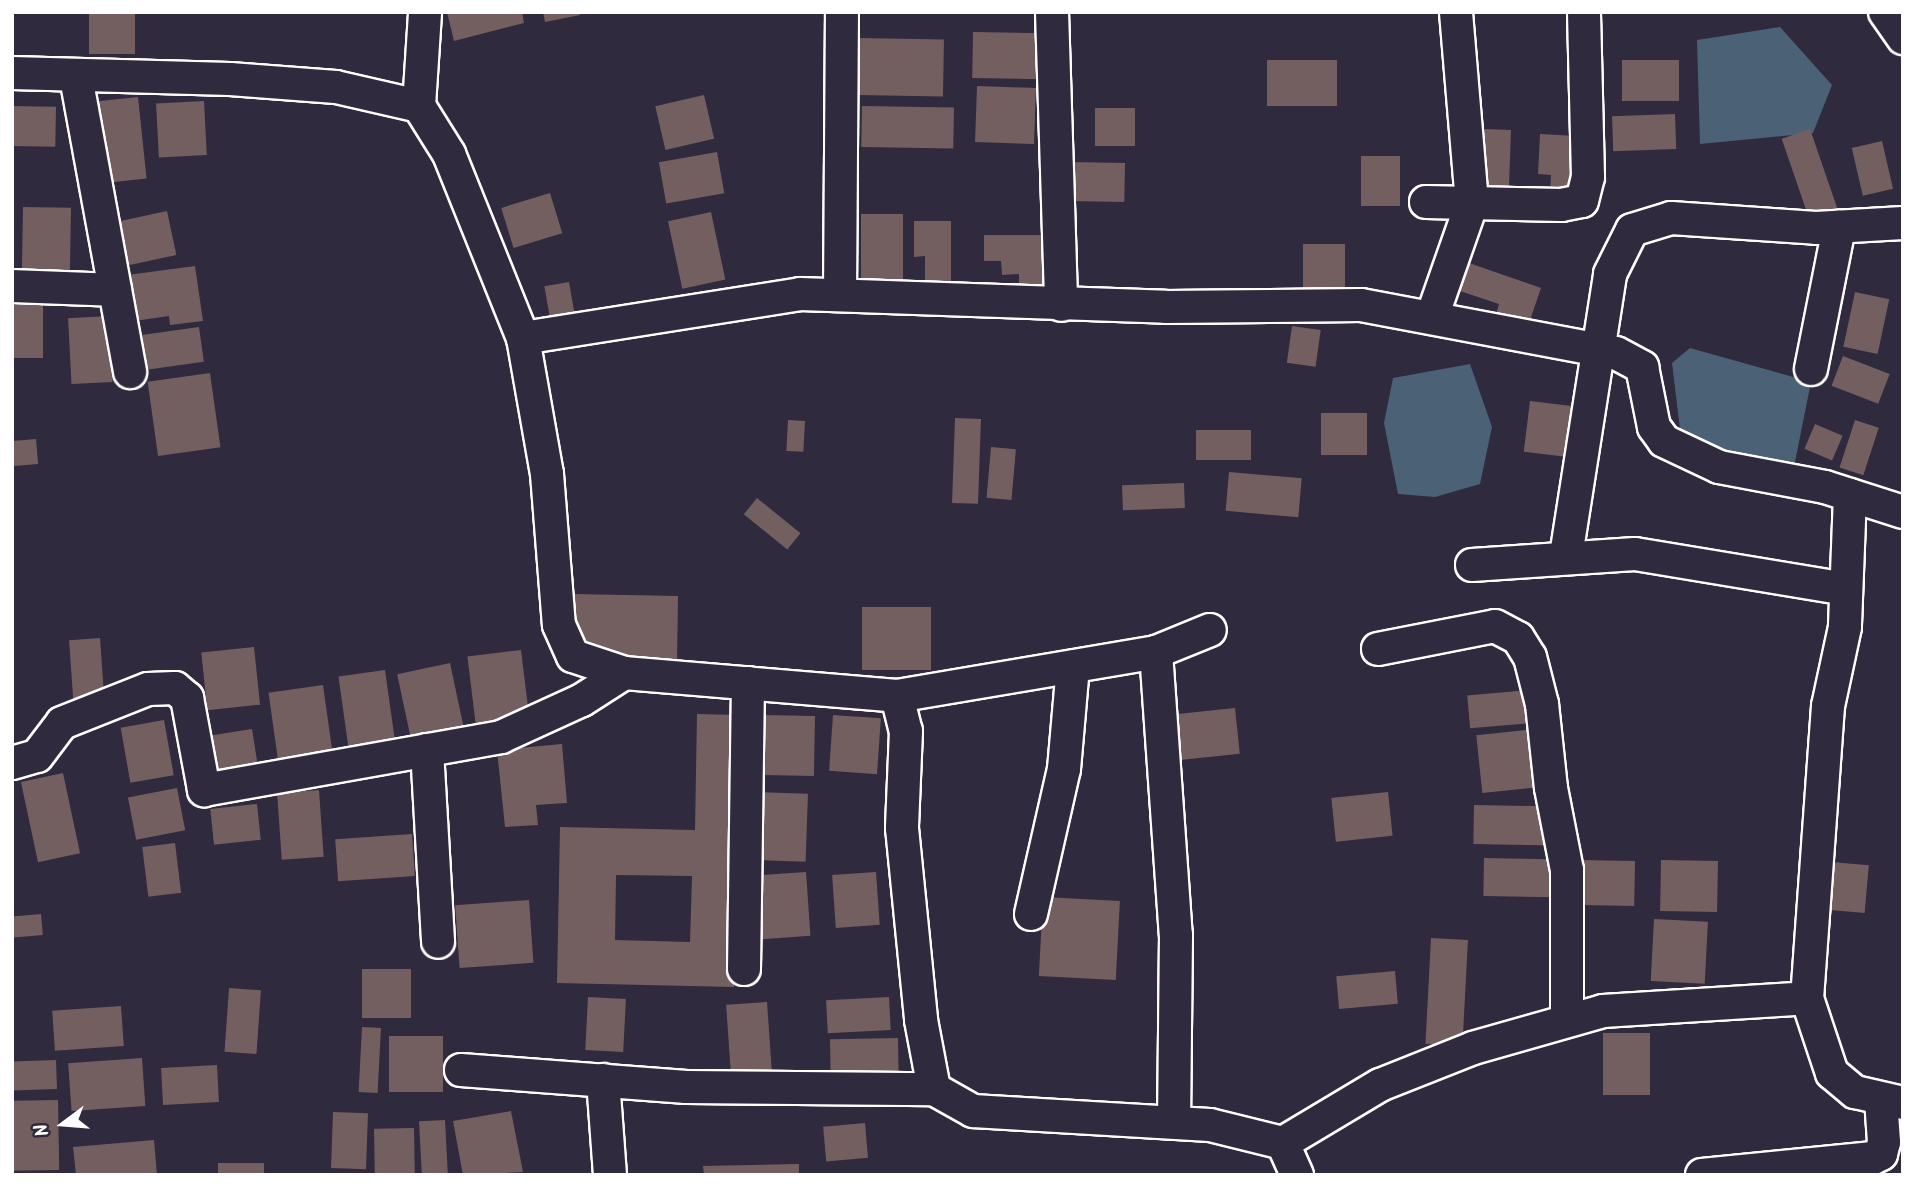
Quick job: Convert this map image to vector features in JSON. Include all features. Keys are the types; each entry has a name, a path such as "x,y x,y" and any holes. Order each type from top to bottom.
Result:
{"street":[{"path":"425,12 419,106 449,154 523,338 547,474 559,625 573,656 624,673 897,696 1156,652 1210,630"},
{"path":"840,295 842,12"},
{"path":"1052,12 1061,305"},
{"path":"1432,317 1472,204 1456,12"},
{"path":"1426,202 1574,204 1587,193 1584,12"},
{"path":"1885,12 1903,38"},
{"path":"12,74 230,79 336,87 419,106"},
{"path":"76,77 130,372"},
{"path":"1566,556 1601,349 1610,274 1632,230 1671,218 1755,226 1839,227 1903,223"},
{"path":"1811,369 1839,227"},
{"path":"12,286 115,290"},
{"path":"523,338 800,294 1061,305 1361,305 1432,317 1504,334 1601,349 1642,367 1654,427 1664,440 1719,467 1850,495 1903,512"},
{"path":"1702,1175 1779,1172 1860,1163 1881,1154 1892,1101 1855,1092 1832,1073 1807,998 1828,706 1845,627 1850,495"},
{"path":"1472,565 1566,556 1659,557 1846,589"},
{"path":"1378,649 1495,626 1518,638 1530,657 1542,704 1551,788 1567,870 1567,1020"},
{"path":"1156,652 1175,935 1174,1122"},
{"path":"1031,914 1064,769 1073,666"},
{"path":"12,763 37,756 62,723 148,689 175,688 187,698 204,790 501,737 582,700 624,673"},
{"path":"744,970 748,683"},
{"path":"897,696 906,731 902,828 921,1020 934,1089"},
{"path":"427,750 438,942"},
{"path":"461,1070 686,1087 934,1089 973,1111 1210,1125 1283,1143 1411,1071 1567,1020 1653,1004 1807,998"},
{"path":"603,1080 610,1175"},
{"path":"1283,1143 1297,1175"}],"water":[{"path":"1780,27 1832,85 1813,133 1700,144 1697,40"},
{"path":"1690,348 1811,382 1794,467 1739,461 1680,429 1672,363"},
{"path":"1470,364 1492,427 1480,484 1435,497 1398,494 1384,423 1393,378"}],"building":[{"path":"89,12 135,12 135,54 89,54"},
{"path":"447,12 522,12 524,23 454,41"},
{"path":"543,12 580,12 580,15 545,22"},
{"path":"973,32 1045,33 1044,79 972,78"},
{"path":"858,38 944,40 943,96 857,95"},
{"path":"1267,60 1337,60 1337,106 1267,106"},
{"path":"1622,60 1679,60 1679,101 1622,101"},
{"path":"977,86 1036,88 1034,144 975,142"},
{"path":"704,95 714,139 665,150 655,106"},
{"path":"138,97 147,179 107,183 98,101"},
{"path":"204,101 207,155 159,157 156,104"},
{"path":"12,106 56,107 55,147 12,146"},
{"path":"862,106 954,108 953,149 861,147"},
{"path":"1095,108 1135,108 1135,146 1095,146"},
{"path":"1675,114 1676,149 1613,151 1612,116"},
{"path":"1484,129 1511,130 1509,192 1482,191"},
{"path":"1810,129 1837,207 1809,217 1782,139"},
{"path":"1540,134 1576,136 1572,196 1550,194 1551,175 1538,174"},
{"path":"1882,141 1893,189 1863,196 1852,148"},
{"path":"717,152 724,193 666,204 659,162"},
{"path":"1361,156 1400,156 1400,206 1361,206"},
{"path":"1070,162 1125,163 1124,202 1069,201"},
{"path":"550,193 562,233 514,248 501,208"},
{"path":"23,207 71,208 70,277 22,276"},
{"path":"167,211 176,255 127,265 118,221"},
{"path":"711,212 725,279 682,289 668,221"},
{"path":"861,214 903,214 903,283 861,283"},
{"path":"914,221 951,221 951,282 925,282 925,256 914,257"},
{"path":"984,235 1043,235 1044,291 1019,292 1019,274 1002,275 1001,261 984,261"},
{"path":"1303,244 1345,244 1345,297 1303,297"},
{"path":"1469,263 1541,288 1527,329 1495,318 1499,304 1460,291"},
{"path":"195,266 203,321 170,325 169,316 134,321 127,275"},
{"path":"569,282 575,316 550,321 544,286"},
{"path":"1855,292 1889,299 1878,354 1843,347"},
{"path":"12,305 43,305 43,358 12,358"},
{"path":"109,316 112,382 72,384 68,318"},
{"path":"1292,326 1321,330 1316,367 1287,363"},
{"path":"199,327 204,362 140,371 135,336"},
{"path":"1843,356 1890,374 1878,404 1832,386"},
{"path":"210,373 220,447 158,456 148,382"},
{"path":"1530,401 1578,407 1571,457 1524,452"},
{"path":"1321,413 1367,413 1367,455 1321,455"},
{"path":"955,418 981,419 978,504 952,503"},
{"path":"788,420 805,421 803,452 786,451"},
{"path":"1855,420 1879,428 1863,475 1840,468"},
{"path":"1815,424 1843,436 1832,461 1804,449"},
{"path":"1196,430 1251,430 1251,460 1196,460"},
{"path":"36,439 38,464 14,466 12,441"},
{"path":"991,447 1016,449 1011,500 987,498"},
{"path":"1229,472 1302,478 1298,517 1226,511"},
{"path":"1184,483 1185,508 1123,510 1122,485"},
{"path":"757,498 801,533 787,550 744,514"},
{"path":"574,594 678,596 677,663 597,655 572,622"},
{"path":"862,607 931,607 931,670 862,670"},
{"path":"100,638 104,701 73,703 69,640"},
{"path":"254,647 260,705 207,710 201,653"},
{"path":"521,650 530,719 476,726 467,657"},
{"path":"450,663 465,734 412,746 397,674"},
{"path":"385,670 395,744 349,751 338,677"},
{"path":"323,685 333,754 278,762 269,693"},
{"path":"1529,690 1532,723 1470,728 1467,695"},
{"path":"1235,708 1240,754 1175,761 1170,715"},
{"path":"697,714 739,715 734,987 557,983 560,827 695,830","holes":["616,875 692,876 690,942 615,940"]},
{"path":"756,715 815,716 814,776 755,775"},
{"path":"833,715 881,718 877,774 829,771"},
{"path":"164,720 174,775 130,783 121,728"},
{"path":"252,729 258,769 214,776 208,736"},
{"path":"1527,730 1533,788 1482,793 1476,735"},
{"path":"562,744 567,803 536,805 538,825 505,827 497,750"},
{"path":"63,773 80,853 38,862 21,782"},
{"path":"177,788 185,830 136,840 128,798"},
{"path":"319,790 324,857 282,860 277,793"},
{"path":"757,792 808,794 806,862 755,860"},
{"path":"1388,792 1393,836 1336,842 1331,798"},
{"path":"257,804 261,840 214,845 210,809"},
{"path":"1474,805 1545,806 1544,845 1473,844"},
{"path":"412,834 415,876 338,881 335,839"},
{"path":"175,843 181,893 148,897 142,847"},
{"path":"1484,858 1558,859 1557,897 1483,896"},
{"path":"1581,860 1635,861 1634,906 1580,905"},
{"path":"1661,860 1718,861 1717,912 1660,911"},
{"path":"1820,861 1869,865 1865,913 1816,909"},
{"path":"806,872 810,936 753,940 748,876"},
{"path":"876,872 880,925 836,928 832,875"},
{"path":"1043,897 1120,901 1116,980 1039,976"},
{"path":"529,900 533,963 460,968 455,905"},
{"path":"41,914 43,935 14,937 12,917"},
{"path":"1654,919 1708,922 1705,984 1651,981"},
{"path":"1431,938 1468,940 1462,1046 1425,1044"},
{"path":"362,969 411,969 411,1018 362,1018"},
{"path":"1395,971 1398,1004 1339,1009 1336,976"},
{"path":"229,988 261,990 256,1054 225,1052"},
{"path":"588,997 626,999 623,1052 585,1050"},
{"path":"889,997 891,1030 828,1033 826,1000"},
{"path":"767,1002 772,1077 731,1080 726,1005"},
{"path":"121,1006 124,1046 55,1051 52,1011"},
{"path":"362,1027 381,1028 378,1093 359,1092"},
{"path":"1603,1033 1650,1033 1650,1095 1603,1095"},
{"path":"389,1036 443,1036 443,1092 389,1092"},
{"path":"898,1038 899,1077 831,1078 830,1039"},
{"path":"142,1058 145,1106 72,1111 68,1063"},
{"path":"56,1060 57,1089 13,1091 12,1062"},
{"path":"217,1065 219,1102 163,1105 161,1068"},
{"path":"58,1100 59,1170 13,1171 12,1101"},
{"path":"511,1111 523,1172 463,1175 453,1121"},
{"path":"333,1112 368,1113 366,1169 331,1168"},
{"path":"445,1120 448,1175 422,1175 419,1121"},
{"path":"865,1123 868,1158 826,1162 823,1127"},
{"path":"414,1128 415,1175 375,1175 374,1129"},
{"path":"154,1140 157,1175 76,1175 73,1147"},
{"path":"218,1163 264,1163 264,1175 218,1175"},
{"path":"799,1164 799,1175 704,1175 703,1166"}]}
